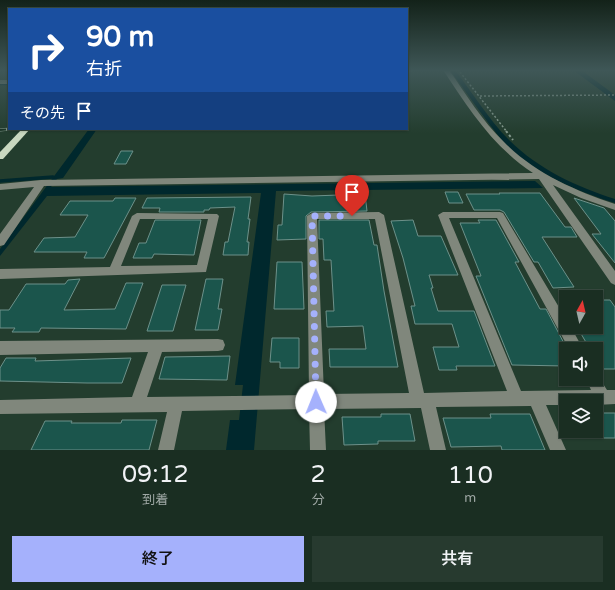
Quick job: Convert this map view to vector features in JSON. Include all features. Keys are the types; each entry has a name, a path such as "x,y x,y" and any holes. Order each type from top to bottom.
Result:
{"main road":[{"path":"0,157 25,130"}],"street":[{"path":"462,91 500,142 521,162 542,176 594,201 615,207"},
{"path":"0,187 41,183 542,176"},
{"path":"542,176 615,280"},
{"path":"0,242 41,183"},
{"path":"517,398 443,215 500,215 572,342"},
{"path":"0,274 202,269 214,216 137,216 114,270"},
{"path":"318,450 312,216 379,216 423,400 438,450"},
{"path":"0,348 218,345"},
{"path":"137,405 157,346"},
{"path":"599,386 609,397"},
{"path":"0,407 609,397"},
{"path":"535,398 558,450"},
{"path":"166,450 176,404"}],"path":[{"path":"475,91 519,145"},
{"path":"479,96 615,95"}],"water":[{"path":"465,91 470,91 509,140 532,160 572,183 615,199 615,203 569,186 525,161 501,139"},
{"path":"601,91 610,91 615,95 615,101"},
{"path":"88,130 96,130 63,178 57,179 51,187 535,181 543,188 276,191 254,450 226,450 230,420 239,420 243,385 235,385 261,193 47,196 0,256 0,249"}],"building":[{"path":"121,151 133,151 126,164 114,164"},
{"path":"445,192 458,192 463,203 449,203"},
{"path":"499,193 540,193 565,227 571,227 577,237 542,237 574,287 553,288 538,262 534,262 504,212 500,210 474,210 466,194 500,194"},
{"path":"284,194 312,196 365,194 367,211 311,212 306,216 306,239 277,240 278,225 282,225"},
{"path":"251,197 248,219 250,219 247,242 249,242 248,255 223,255 225,242 228,242 235,207 210,208 209,210 204,210 204,212 159,212 160,208 142,208 147,198"},
{"path":"115,198 136,198 104,258 84,258 87,252 34,252 44,238 75,237 88,215 60,215 70,201 113,201"},
{"path":"574,198 604,208 615,221 615,263 592,234 601,234"},
{"path":"155,220 201,220 194,255 154,254 152,258 133,258 139,243 146,243"},
{"path":"319,220 369,220 374,245 377,245 398,367 330,367 329,349 366,349 363,326 327,327 326,311 334,311 331,260 324,260 323,239 319,239"},
{"path":"413,220 418,236 441,236 458,275 429,275 433,288 431,288 438,311 474,311 495,366 456,366 457,370 439,370 433,347 459,347 452,324 415,324 411,306 415,306 403,258 391,221"},
{"path":"478,220 496,220 519,262 515,262 540,309 546,309 563,342 559,342 559,366 512,365 476,276 481,276 460,223 480,223"},
{"path":"277,262 302,262 304,309 274,309"},
{"path":"80,279 64,310 115,309 126,283 143,283 126,329 41,328 39,332 12,332 15,328 0,328 0,310 9,310 26,284 65,284 68,280"},
{"path":"206,279 223,279 218,309 222,309 218,330 195,330"},
{"path":"162,285 186,285 173,331 147,331"},
{"path":"603,300 610,300 615,307 615,369 603,369 603,342 586,342 581,334 603,334"},
{"path":"272,338 299,338 299,368 280,368 280,362 270,362"},
{"path":"230,356 227,380 159,379 165,357"},
{"path":"6,358 36,358 35,361 131,358 122,383 87,383 0,381 0,368"},
{"path":"603,413 615,413 615,438 603,438"},
{"path":"381,414 410,414 415,441 378,441 378,444 344,445 342,417 381,417"},
{"path":"490,414 530,414 545,450 502,450 501,446 451,447 443,418 491,418"},
{"path":"122,420 157,420 149,450 31,450 45,421 72,421 71,423 121,423"}],"waterway":[{"path":"0,181 53,177"}],"railway":[{"path":"0,130 8,129"}],"route":[{"path":"316,402 312,216 352,216"}]}
